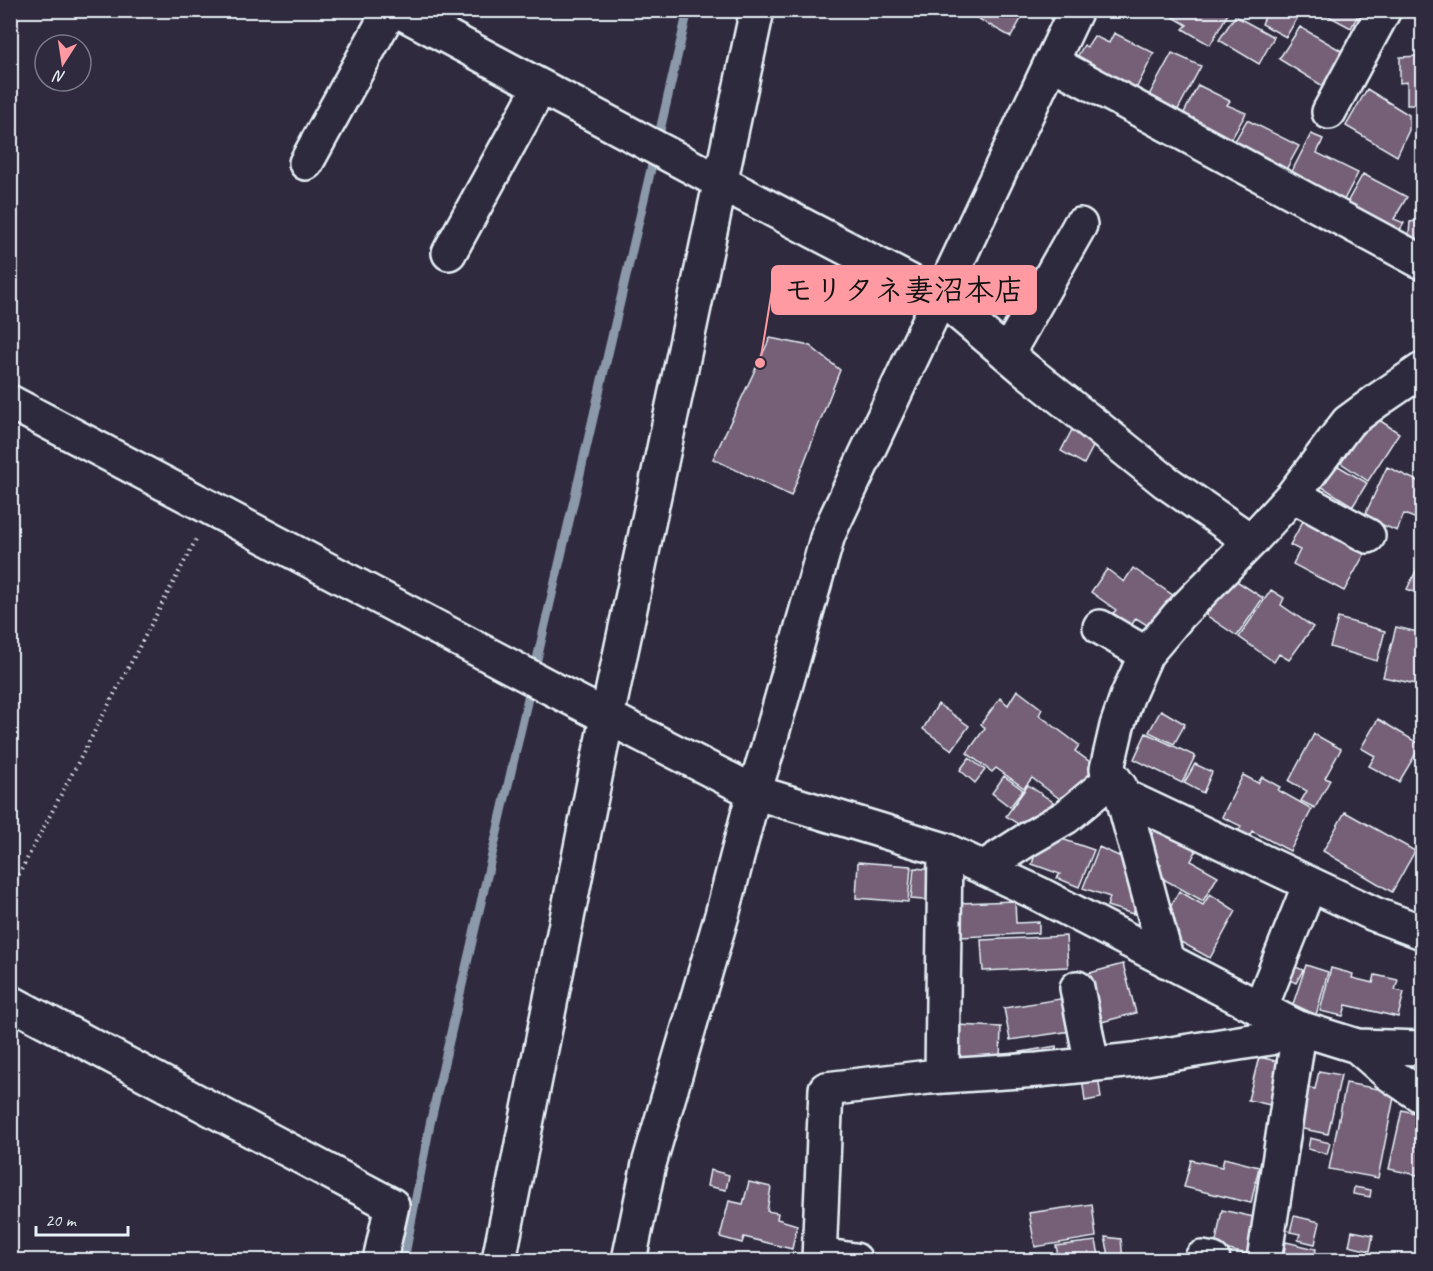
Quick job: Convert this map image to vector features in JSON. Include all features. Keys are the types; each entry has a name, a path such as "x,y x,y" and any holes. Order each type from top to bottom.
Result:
{"street":[{"path":"306,163 390,10"},
{"path":"397,10 940,297 1166,482 1251,541"},
{"path":"499,1260 607,717 757,10"},
{"path":"629,1260 650,1164 828,535 1076,10"},
{"path":"1329,112 1384,10"},
{"path":"1051,62 1422,262"},
{"path":"449,253 540,87"},
{"path":"1007,354 1080,225"},
{"path":"1167,961 1117,786 1107,769 1117,726 1127,697 1146,654 1179,615 1293,495 1348,423 1378,400 1420,376"},
{"path":"10,402 553,689 754,792 945,850 1037,893 1293,1026 1357,1046 1422,1048"},
{"path":"1293,495 1368,536"},
{"path":"1100,627 1146,654"},
{"path":"983,868 1117,786"},
{"path":"1117,786 1374,915 1422,932"},
{"path":"942,1076 945,850"},
{"path":"1260,1009 1310,884"},
{"path":"1077,988 1092,1064"},
{"path":"10,1002 392,1205 380,1260"},
{"path":"855,1260 819,1258 826,1089 942,1076 1038,1070 1134,1060 1270,1038 1293,1026"},
{"path":"1264,1260 1298,1039 1293,1026"},
{"path":"1357,1046 1388,1073 1422,1096"}],"path":[{"path":"10,891 212,509"}],"building":[{"path":"963,10 1026,10 1011,37"},
{"path":"1161,10 1230,10 1210,45 1183,29 1187,25"},
{"path":"1268,10 1302,10 1286,37 1262,24"},
{"path":"1322,10 1369,10 1364,21 1357,17 1351,28 1321,12"},
{"path":"1235,16 1274,37 1259,64 1219,40"},
{"path":"1300,27 1347,54 1326,88 1279,59"},
{"path":"1114,33 1154,53 1131,99 1072,66 1084,45 1087,47 1094,36 1109,43"},
{"path":"1172,53 1201,66 1175,115 1147,99"},
{"path":"1422,56 1422,105 1407,105 1407,82 1400,83 1400,57"},
{"path":"1198,85 1230,101 1227,105 1246,113 1227,147 1180,121"},
{"path":"1367,89 1409,115 1409,130 1397,156 1346,126"},
{"path":"1247,120 1299,146 1283,175 1231,148"},
{"path":"1311,134 1323,139 1317,153 1358,173 1338,211 1286,183"},
{"path":"1363,174 1407,197 1394,219 1404,223 1394,240 1341,213"},
{"path":"1418,205 1422,206 1422,248 1408,246 1410,222 1416,221"},
{"path":"770,338 810,346 840,370 791,496 713,459"},
{"path":"1373,416 1399,433 1368,481 1341,463"},
{"path":"1074,426 1097,439 1084,464 1061,451"},
{"path":"1333,463 1367,483 1353,506 1319,485"},
{"path":"1387,467 1422,483 1422,521 1404,514 1397,531 1364,517"},
{"path":"1308,512 1370,544 1344,591 1293,564 1300,550 1290,545"},
{"path":"1133,568 1177,598 1155,630 1136,618 1131,626 1113,613 1116,610 1091,592 1107,569 1124,582"},
{"path":"1417,569 1422,571 1421,595 1407,589"},
{"path":"1232,578 1263,598 1237,636 1206,615"},
{"path":"1271,590 1284,598 1281,605 1313,627 1289,660 1279,654 1274,662 1239,637"},
{"path":"1338,618 1385,631 1377,661 1330,647"},
{"path":"1396,627 1422,633 1422,669 1420,668 1416,684 1383,677"},
{"path":"1017,690 1042,709 1039,715 1079,745 1075,751 1097,767 1068,805 1032,778 1024,788 996,768 992,772 967,753 985,728 981,724 1000,698 1008,705"},
{"path":"938,704 969,726 952,750 923,729"},
{"path":"1161,710 1185,724 1174,744 1149,732"},
{"path":"1378,719 1421,745 1399,782 1369,766 1375,756 1361,748"},
{"path":"1146,733 1195,756 1182,783 1134,759"},
{"path":"1314,734 1341,749 1325,778 1330,780 1315,808 1301,801 1307,791 1289,781"},
{"path":"969,758 985,770 975,783 960,770"},
{"path":"1195,764 1212,772 1203,793 1184,783"},
{"path":"1243,775 1258,783 1262,777 1280,787 1278,790 1312,809 1290,851 1252,831 1246,843 1235,838 1241,826 1222,817"},
{"path":"1004,776 1023,790 1010,807 992,793"},
{"path":"1028,785 1053,802 1040,819 1033,815 1024,828 1006,816"},
{"path":"1345,812 1415,851 1392,892 1323,851"},
{"path":"1158,824 1199,845 1191,861 1218,876 1203,901 1156,875 1161,865 1149,859 1154,850 1146,845"},
{"path":"1053,836 1094,850 1079,887 1057,878 1060,874 1032,864 1039,842 1050,846"},
{"path":"1099,847 1132,862 1136,871 1129,886 1142,890 1133,914 1107,906 1110,897 1083,888"},
{"path":"858,862 911,866 908,902 856,898"},
{"path":"914,868 936,870 935,901 911,899"},
{"path":"1179,891 1203,905 1210,894 1236,911 1210,958 1168,935 1174,923 1165,916"},
{"path":"1015,901 1016,923 1039,922 1039,933 961,937 959,903"},
{"path":"1066,936 1068,967 983,971 981,940"},
{"path":"1123,964 1136,1013 1094,1024 1082,975"},
{"path":"1289,964 1303,970 1296,983 1282,976"},
{"path":"1306,965 1328,972 1316,1015 1293,1004"},
{"path":"1331,968 1353,974 1352,978 1373,983 1375,975 1398,980 1395,990 1404,992 1398,1017 1346,1005 1343,1016 1320,1011"},
{"path":"1066,998 1071,1031 1010,1040 1004,1008"},
{"path":"1418,998 1422,998 1422,1025 1416,1024"},
{"path":"956,1025 1001,1027 1000,1060 955,1059"},
{"path":"1056,1046 1058,1059 1012,1065 1009,1054"},
{"path":"1259,1057 1285,1063 1275,1106 1248,1100"},
{"path":"1319,1071 1341,1075 1328,1134 1293,1127 1302,1086 1315,1089"},
{"path":"1098,1076 1101,1098 1085,1101 1082,1077"},
{"path":"1346,1083 1395,1092 1378,1178 1329,1169"},
{"path":"1402,1110 1422,1115 1422,1176 1389,1169"},
{"path":"1310,1138 1330,1143 1327,1154 1308,1149"},
{"path":"1224,1158 1259,1167 1251,1203 1184,1187 1191,1160 1222,1167"},
{"path":"710,1170 729,1175 726,1190 707,1186"},
{"path":"749,1182 771,1187 767,1211 778,1213 777,1219 797,1225 792,1249 744,1237 742,1243 720,1237 729,1201 743,1204"},
{"path":"1354,1187 1371,1190 1370,1197 1353,1194"},
{"path":"1092,1204 1096,1237 1035,1247 1029,1213"},
{"path":"1222,1210 1254,1217 1247,1254 1215,1247"},
{"path":"1294,1216 1320,1222 1315,1244 1298,1240 1300,1234 1290,1232"},
{"path":"1352,1231 1373,1235 1370,1251 1349,1246"},
{"path":"1105,1237 1121,1239 1123,1260 1110,1260"},
{"path":"1096,1241 1100,1260 1059,1260 1056,1246"},
{"path":"1286,1242 1316,1249 1314,1260 1275,1260 1277,1251 1284,1253"}],"waterway":[{"path":"534,672 688,10"},
{"path":"404,1260 430,1124 531,685"}],"place":[{"name":"モリタネ妻沼本店","path":"760,363"}]}
